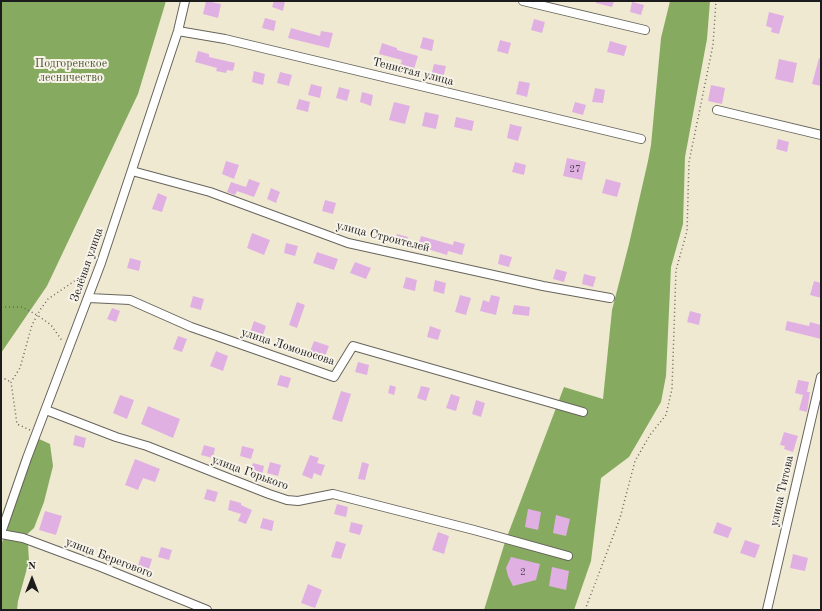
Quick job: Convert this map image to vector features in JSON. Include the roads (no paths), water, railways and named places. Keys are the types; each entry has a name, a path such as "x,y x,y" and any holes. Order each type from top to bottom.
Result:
{"street":[{"name":"Зелёная улица","path":"1,534 37,433 89,298 178,31 185,1"},
{"path":"522,1 645,30"},
{"name":"Тенистая улица","path":"178,31 225,39 641,140"},
{"path":"717,110 821,135"},
{"name":"улица Строителей","path":"132,171 210,192 348,243 543,286 610,298"},
{"name":"улица Ломоносова","path":"89,298 130,300 192,327 334,377 353,346 583,412"},
{"name":"улица Титова","path":"767,610 821,377"},
{"name":"улица Горького","path":"46,410 116,437 147,446 281,498 292,501 333,494 568,556"},
{"name":"улица Берегового","path":"1,534 23,538 207,610"}],"park label":[{"name":"Подгоренское лесничество","path":"71,71"}]}
